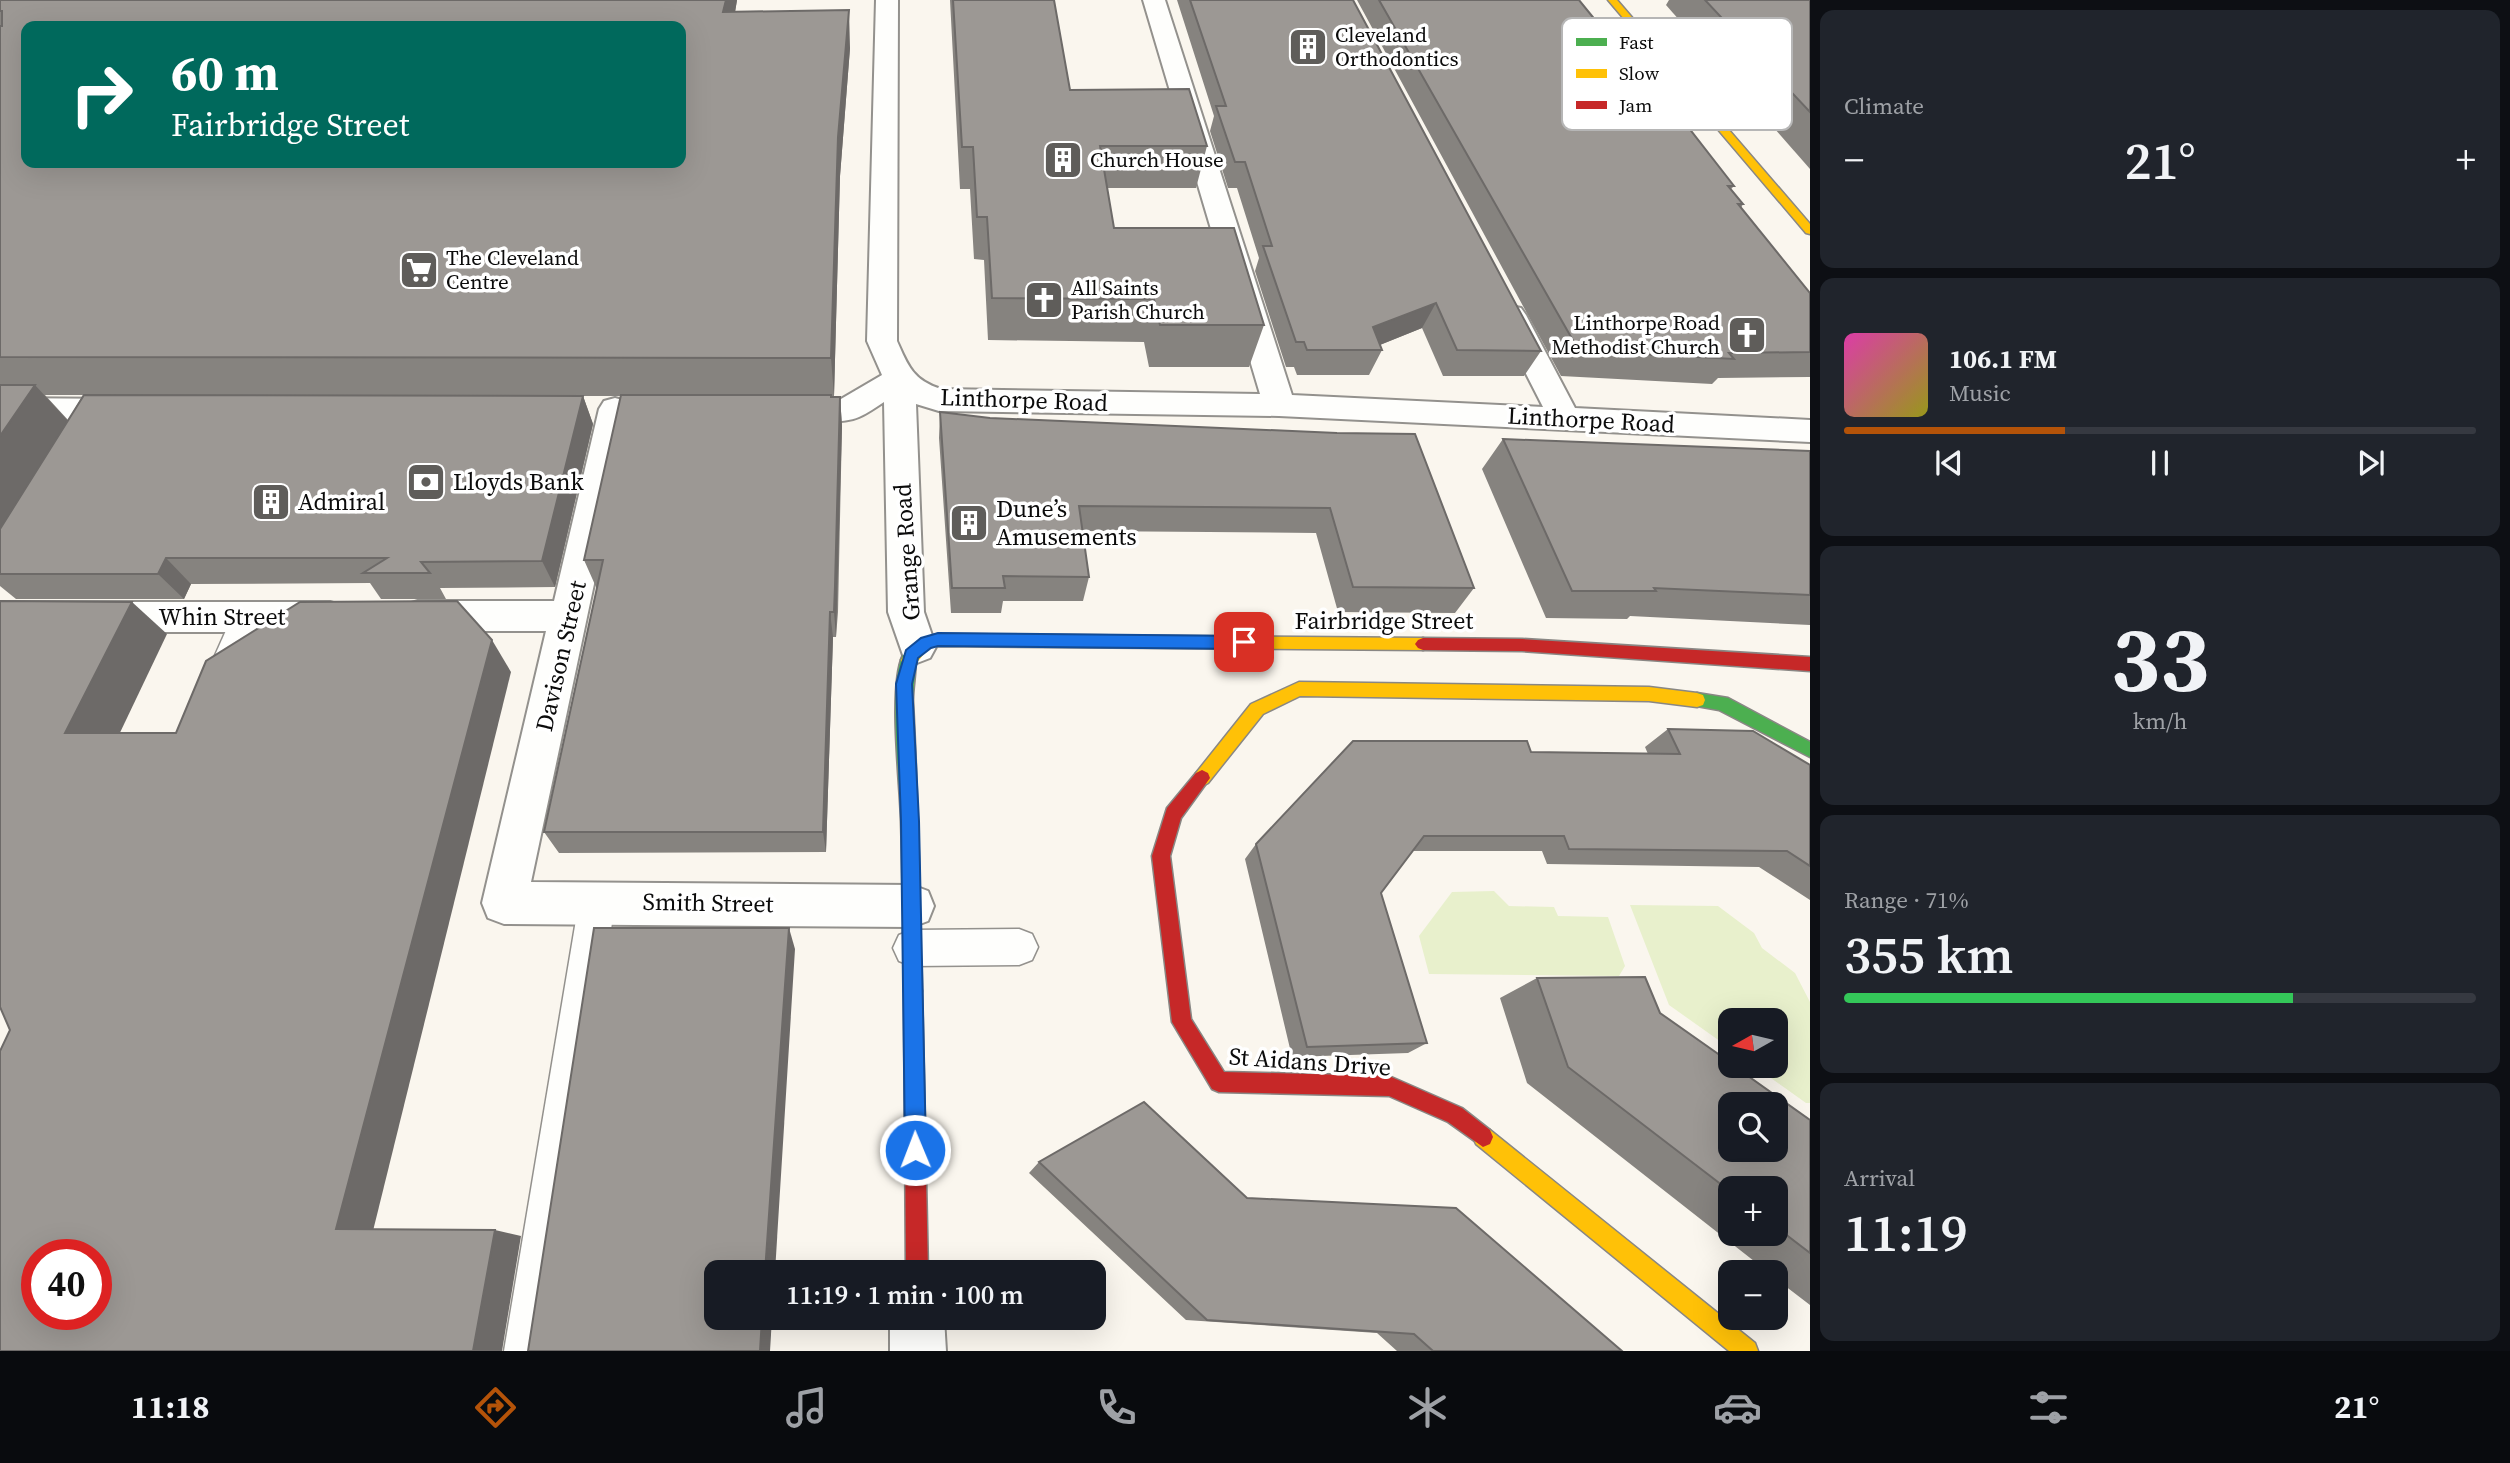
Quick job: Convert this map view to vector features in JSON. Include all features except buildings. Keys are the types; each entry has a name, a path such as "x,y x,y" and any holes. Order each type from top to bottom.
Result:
{"street":[{"name":"Grange Road","path":"887,0 882,341 899,379 906,612 917,648 907,662 904,684 912,906 917,1260"},
{"path":"1154,0 1279,405"},
{"path":"1612,0 1627,18"},
{"path":"1723,130 1810,231"},
{"path":"1500,296 1565,419"},
{"name":"Linthorpe Road","path":"899,379 918,393 939,400 1279,405 1810,432"},
{"path":"765,409 847,410 899,379"},
{"path":"0,409 152,410"},
{"name":"Davison Street","path":"504,902 615,409"},
{"path":"76,444 97,410"},
{"name":"Whin Street","path":"0,617 570,616"},
{"name":"Fairbridge Street","path":"917,648 938,640 1522,645 1810,664"},
{"name":"St Aidans Drive","path":"1747,1351 1455,1115 1390,1086 1219,1082 1182,1022 1161,856 1173,814 1257,709 1299,689 1649,694 1722,703 1810,750"},
{"name":"Smith Street","path":"504,902 912,906"},
{"path":"918,1330 918,1351"}],"lane":[{"path":"210,705 247,617"},
{"path":"527,1351 597,902"},
{"path":"912,948 1019,947"}],"green space":[{"path":"1494,891 1509,906 1554,907 1558,916 1608,917 1625,966 1619,976 1429,974 1419,936 1452,892"},
{"path":"1630,905 1718,906 1754,933 1762,948 1795,973 1810,1002 1810,1103 1806,1103 1771,1078 1788,1078 1788,1008 1718,1008 1718,1040 1669,1005"}],"traffic: fast":[{"path":"909,660 904,684 913,991"},
{"path":"1697,700 1722,703 1810,750"}],"traffic: slow":[{"path":"1612,0 1627,18"},
{"path":"1723,130 1810,231"},
{"path":"909,660 922,645 938,640 1423,644"},
{"path":"1202,778 1257,709 1299,689 1649,694 1697,700"},
{"path":"1483,1137 1747,1351"}],"traffic: jam":[{"path":"1423,644 1522,645 1810,664"},
{"path":"1202,778 1173,814 1161,856 1182,1022 1219,1082 1389,1086 1455,1115 1483,1137"},
{"path":"913,991 917,1260"}],"place":[{"name":"Cleveland Orthodontics","path":"1308,47"},
{"name":"Church House","path":"1063,160"},
{"name":"The Cleveland Centre","path":"419,270"},
{"name":"All Saints Parish Church","path":"1044,300"},
{"name":"Linthorpe Road Methodist Church","path":"1747,335"},
{"name":"Lloyds Bank","path":"426,482"},
{"name":"Admiral","path":"271,502"},
{"name":"Dune’s Amusements","path":"969,523"}],"route":[{"path":"915,1150 910,821 904,684 911,654 926,643 938,640 1244,642"}]}
